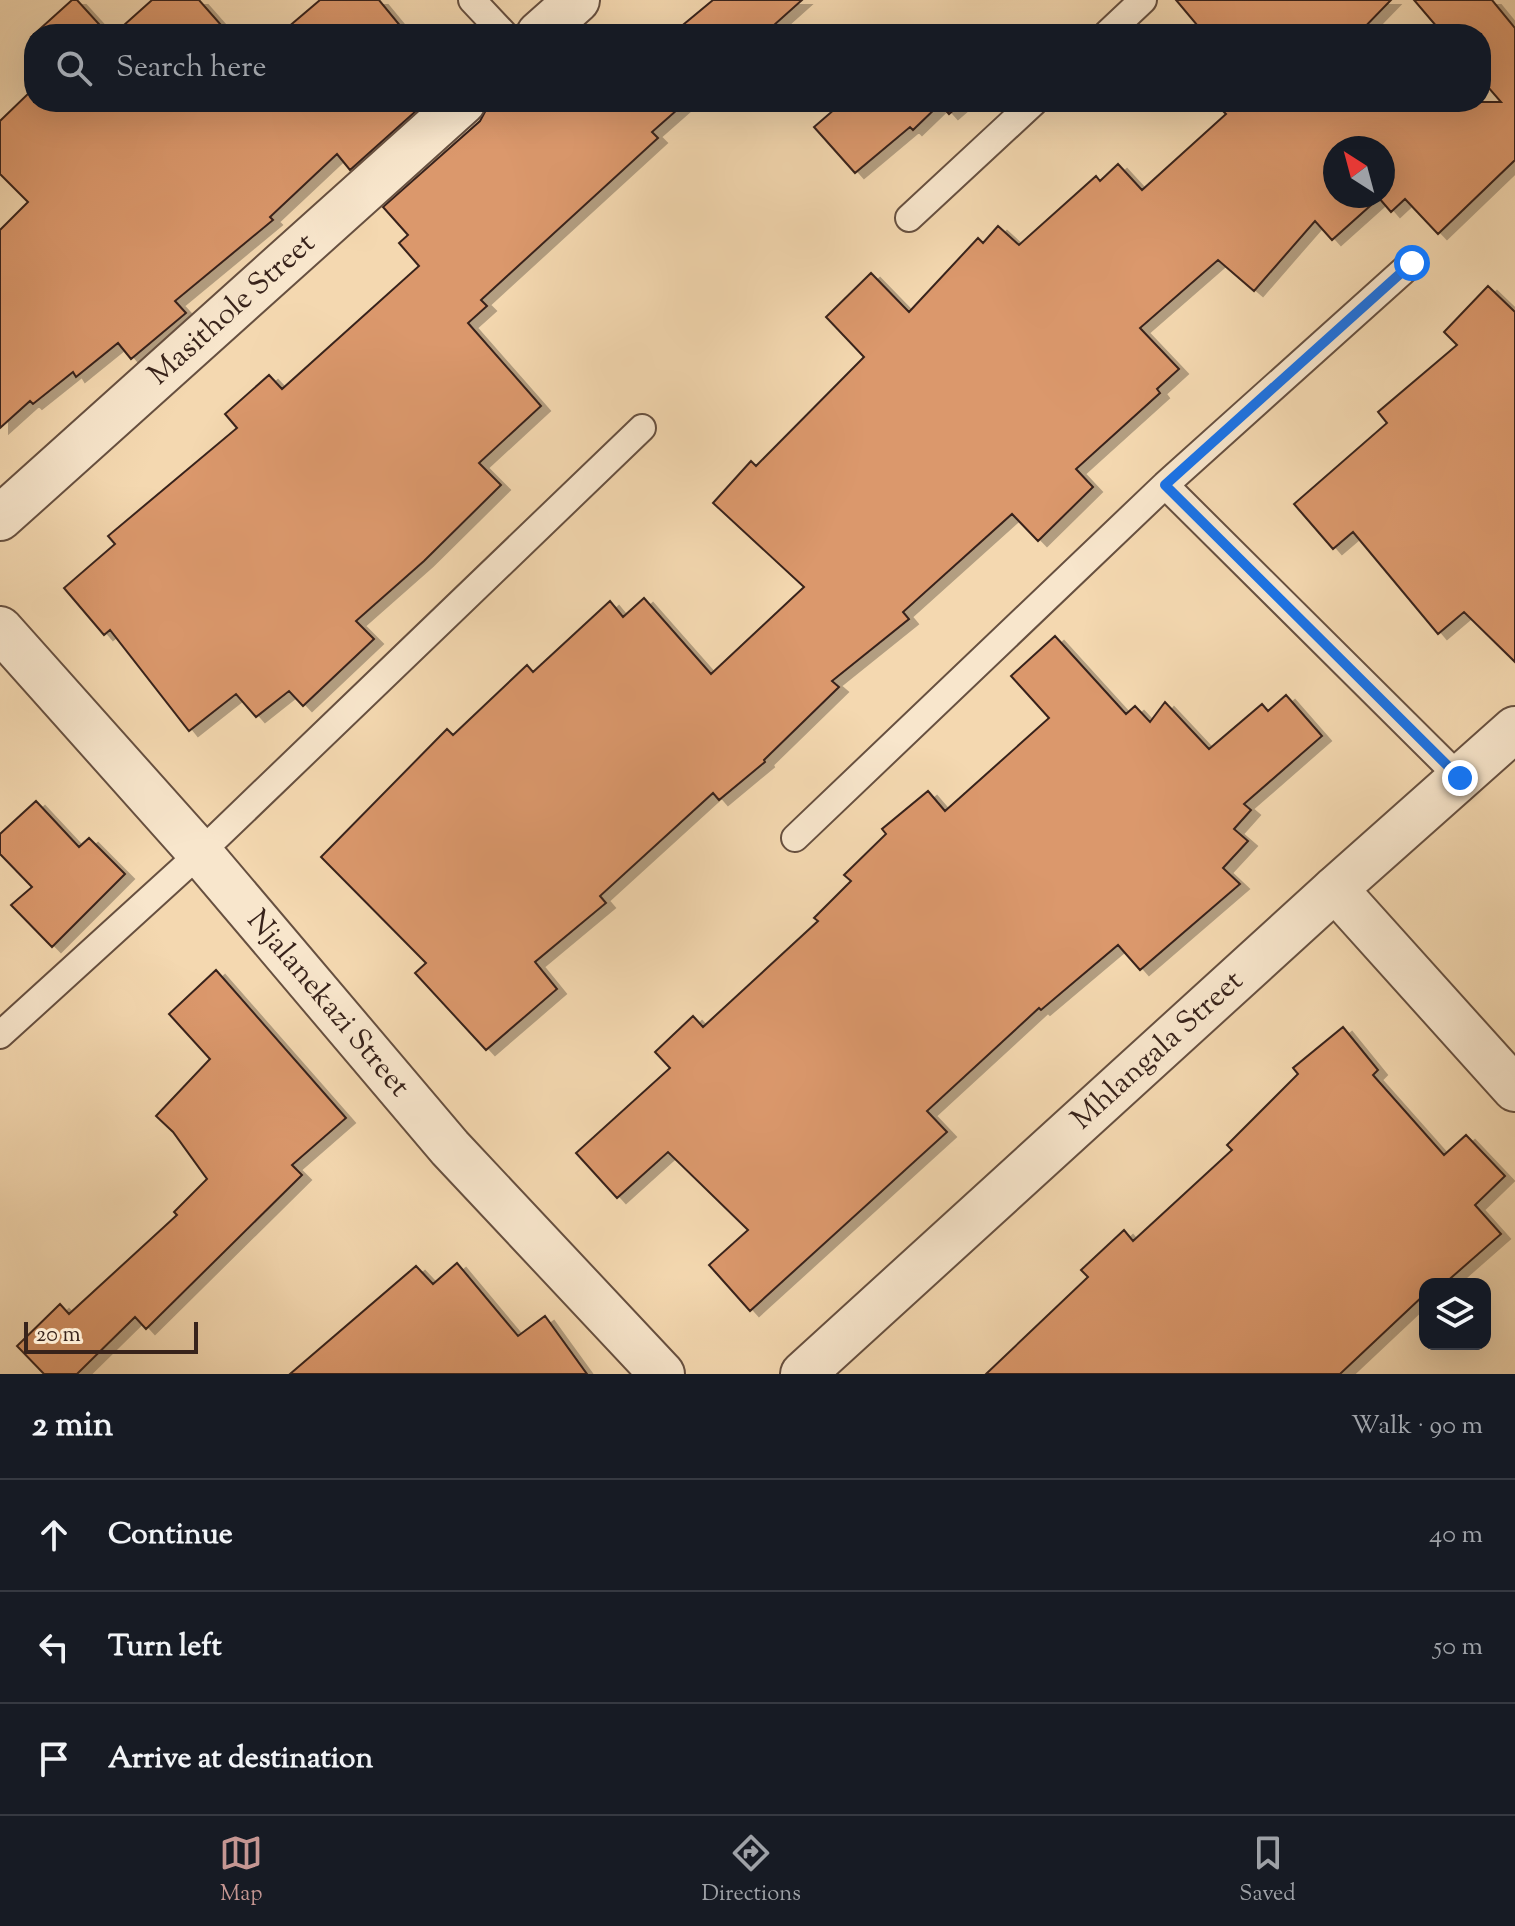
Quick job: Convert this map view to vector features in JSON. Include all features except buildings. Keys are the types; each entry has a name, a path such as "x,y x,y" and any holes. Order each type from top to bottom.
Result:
{"street":[{"path":"550,24 577,0"},
{"name":"Masithole Street","path":"0,518 452,112"},
{"name":"Njalanekazi Street","path":"0,629 200,853 450,1148 662,1374"},
{"name":"Mhlangala Street","path":"803,1374 1515,729"},
{"path":"1335,889 1515,1089"}],"lane":[{"path":"472,0 495,24"},
{"path":"1118,24 1143,0"},
{"path":"909,218 1023,112"},
{"path":"795,838 1165,485 1412,263"},
{"path":"0,1035 200,853 642,428"},
{"path":"1165,485 1460,778"}],"route":[{"path":"1412,263 1165,485 1460,778"}]}
